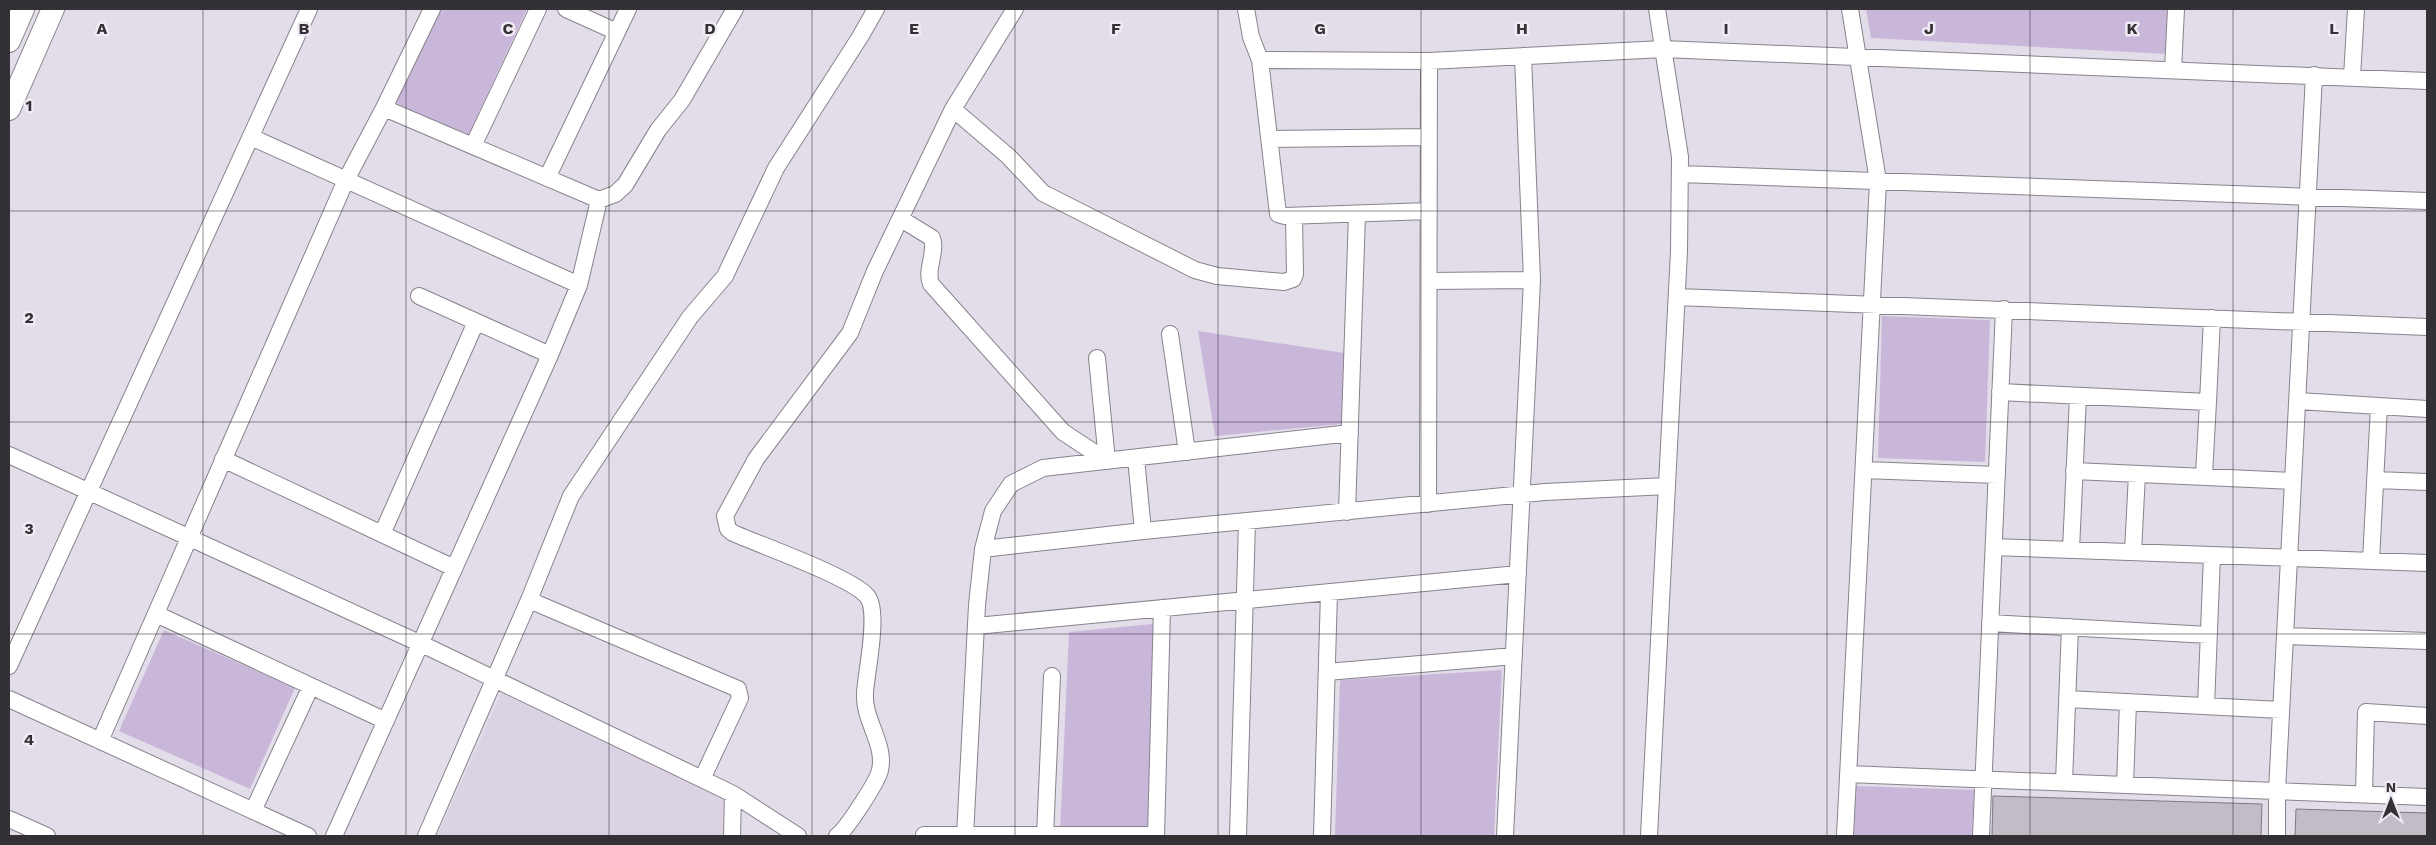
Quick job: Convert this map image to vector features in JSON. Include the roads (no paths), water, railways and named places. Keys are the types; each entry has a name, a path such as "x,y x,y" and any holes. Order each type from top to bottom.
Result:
{"street":[{"path":"9,41 23,9"},
{"path":"9,109 53,9"},
{"path":"9,666 310,9"},
{"path":"100,741 346,180 384,108 432,9"},
{"path":"472,146 538,9"},
{"path":"566,9 618,32"},
{"path":"547,178 628,9"},
{"path":"384,108 599,200 615,194 625,185 658,130 682,100 735,9"},
{"path":"426,836 529,600 570,496 690,317 724,276 776,168 876,9"},
{"path":"837,836 842,833 853,817 880,773 882,760 866,712 865,694 869,664 871,606 867,596 841,579 733,533 728,529 725,516 756,459 850,333 875,271 953,109 1015,9"},
{"path":"1246,9 1251,37 1260,60 1278,214 1281,216 1294,216 1429,211"},
{"path":"1649,836 1677,297 1680,174 1680,157 1657,9"},
{"path":"1845,836 1878,181 1850,9"},
{"path":"2173,70 2176,9"},
{"path":"2352,77 2356,9"},
{"path":"1260,60 1429,61 1663,49 2427,81"},
{"path":"1505,836 1532,280 1523,56"},
{"path":"1428,504 1429,61"},
{"path":"2277,836 2277,791 2314,75"},
{"path":"953,109 1008,156 1043,193 1207,274 1284,282 1293,279 1295,274 1294,216"},
{"path":"1269,139 1429,136"},
{"path":"250,137 579,285"},
{"path":"1680,174 2427,201"},
{"path":"334,836 550,355 579,285 599,200"},
{"path":"1347,512 1357,214"},
{"path":"901,219 932,238 934,244 929,276 932,284 1064,432 1107,461"},
{"path":"1429,281 1532,280"},
{"path":"419,296 550,355"},
{"path":"1677,297 2427,327"},
{"path":"1981,836 2004,310"},
{"path":"2204,475 2212,318"},
{"path":"382,534 476,322"},
{"path":"1170,334 1186,452"},
{"path":"1097,358 1107,461"},
{"path":"2000,392 2208,402"},
{"path":"2071,550 2078,396"},
{"path":"2298,401 2427,408"},
{"path":"2371,561 2379,406"},
{"path":"966,836 976,626 983,549 992,511 1010,484 1043,468 1350,433"},
{"path":"9,455 420,644 702,779 733,794 798,836"},
{"path":"1136,458 1143,531"},
{"path":"224,459 454,568"},
{"path":"1864,470 1997,475"},
{"path":"2074,471 2204,475 2293,481"},
{"path":"2133,552 2137,474"},
{"path":"2375,480 2427,482"},
{"path":"983,549 1143,531 1522,494 1667,486"},
{"path":"1238,836 1247,522"},
{"path":"1994,547 2427,563"},
{"path":"2206,706 2212,555"},
{"path":"976,626 1518,574"},
{"path":"1322,836 1329,592"},
{"path":"529,600 738,689 740,698 702,779"},
{"path":"924,835 1156,836 1162,608"},
{"path":"156,614 386,721"},
{"path":"1990,623 2209,634"},
{"path":"2064,782 2070,627"},
{"path":"2285,636 2427,641"},
{"path":"1327,672 1514,656"},
{"path":"1045,836 1052,676"},
{"path":"253,811 311,686"},
{"path":"9,699 308,836"},
{"path":"2067,699 2281,710"},
{"path":"2125,785 2128,702"},
{"path":"2364,794 2366,712 2427,716"},
{"path":"1848,774 2427,797"},
{"path":"732,836 733,794"},
{"path":"9,819 47,836"}]}
